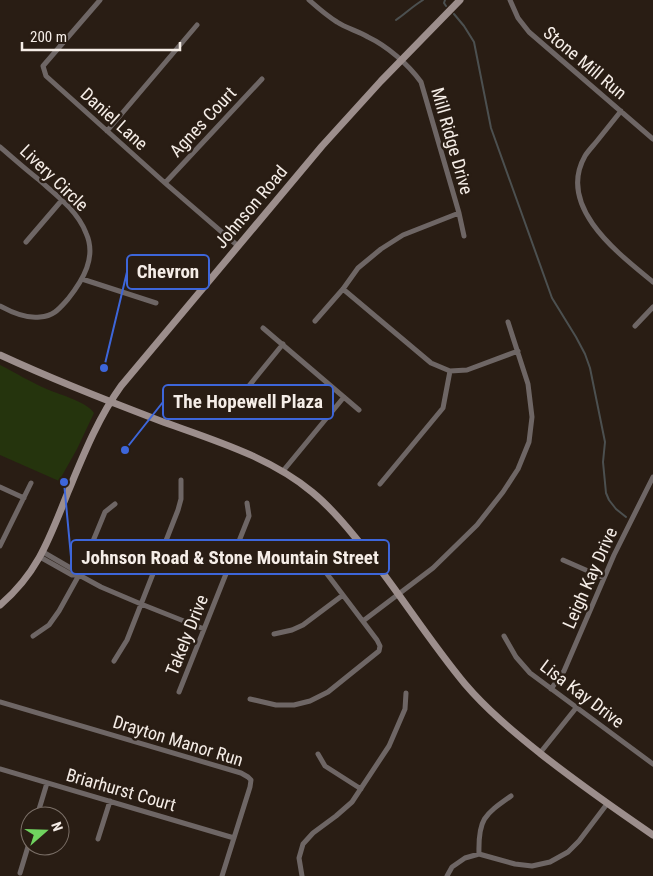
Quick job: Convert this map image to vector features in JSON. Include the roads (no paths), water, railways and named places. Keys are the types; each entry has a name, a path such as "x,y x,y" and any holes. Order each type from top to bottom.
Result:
{"main road":[{"name":"Johnson Road","path":"0,605 22,584 42,554 80,463 110,401 121,386 322,146 380,81 460,0"},
{"path":"0,355 110,401 244,453 283,471 312,492 328,506 373,558 461,678 481,701 515,734 607,804 653,835"}],"street":[{"name":"Daniel Lane","path":"100,0 43,66 46,76 238,246"},
{"path":"309,0 326,15 339,23 381,43 401,60"},
{"name":"Stone Mill Run","path":"510,0 518,18 529,32 653,139"},
{"path":"107,131 197,25"},
{"name":"Mill Ridge Drive","path":"401,60 414,72 421,82 464,236"},
{"name":"Agnes Court","path":"165,183 262,79"},
{"path":"621,111 586,155 581,166 578,188 585,210 600,234 615,251 653,282"},
{"name":"Livery Circle","path":"0,146 62,200 77,216 88,237 90,248 88,267 82,279 55,313 48,316 32,317 12,312 0,306"},
{"path":"26,242 62,200"},
{"path":"315,320 343,289 358,268 381,249 403,235 459,213"},
{"path":"82,279 156,303"},
{"path":"343,289 431,363 450,371 467,370 518,351"},
{"path":"635,326 653,307"},
{"path":"363,620 433,568 477,526 518,469 528,442 532,417 528,384 508,322"},
{"path":"264,328 360,410"},
{"path":"245,398 248,387 283,344"},
{"path":"380,484 443,408 450,371"},
{"path":"283,471 344,397"},
{"name":"Leigh Kay Drive","path":"551,689 564,671 604,578 653,477"},
{"path":"114,661 127,640 180,506 181,480"},
{"path":"0,546 31,483"},
{"path":"0,487 24,498"},
{"name":"Takely Drive","path":"179,692 249,516 247,503"},
{"path":"33,636 49,625 59,611 79,575 105,512 115,504"},
{"path":"42,554 72,574 79,575 101,587 204,629"},
{"path":"250,699 276,705 294,705 310,702 328,692 379,651 380,646 377,640 363,620 318,562 307,558"},
{"path":"563,560 604,578"},
{"path":"274,634 292,630 303,625 343,595"},
{"name":"Lisa Kay Drive","path":"504,636 516,657 530,673 653,764"},
{"path":"302,876 299,858 303,844 352,802 361,789 389,746 405,709 406,693"},
{"name":"Drayton Manor Run","path":"0,702 231,770 248,777 251,780 250,787 222,876"},
{"path":"540,753 576,708"},
{"path":"318,754 325,766 361,789"},
{"name":"Briarhurst Court","path":"0,769 234,838"},
{"path":"40,806 47,783"},
{"path":"479,854 482,824 490,812 511,796"},
{"path":"98,839 110,802"},
{"path":"447,876 452,867 465,858 479,854 515,864 532,866 550,862 568,852 579,841 607,804"},
{"path":"20,873 25,856"}],"waterway":[{"path":"396,20 423,0"},
{"path":"445,0 446,6"},
{"path":"454,14 474,42 491,128 552,298 576,337 590,368 605,442 603,462 606,493 616,509 626,517"}],"place":[{"name":"Chevron","path":"104,368"},
{"name":"The Hopewell Plaza","path":"125,450"},
{"name":"Johnson Road & Stone Mountain Street","path":"64,482"}]}
